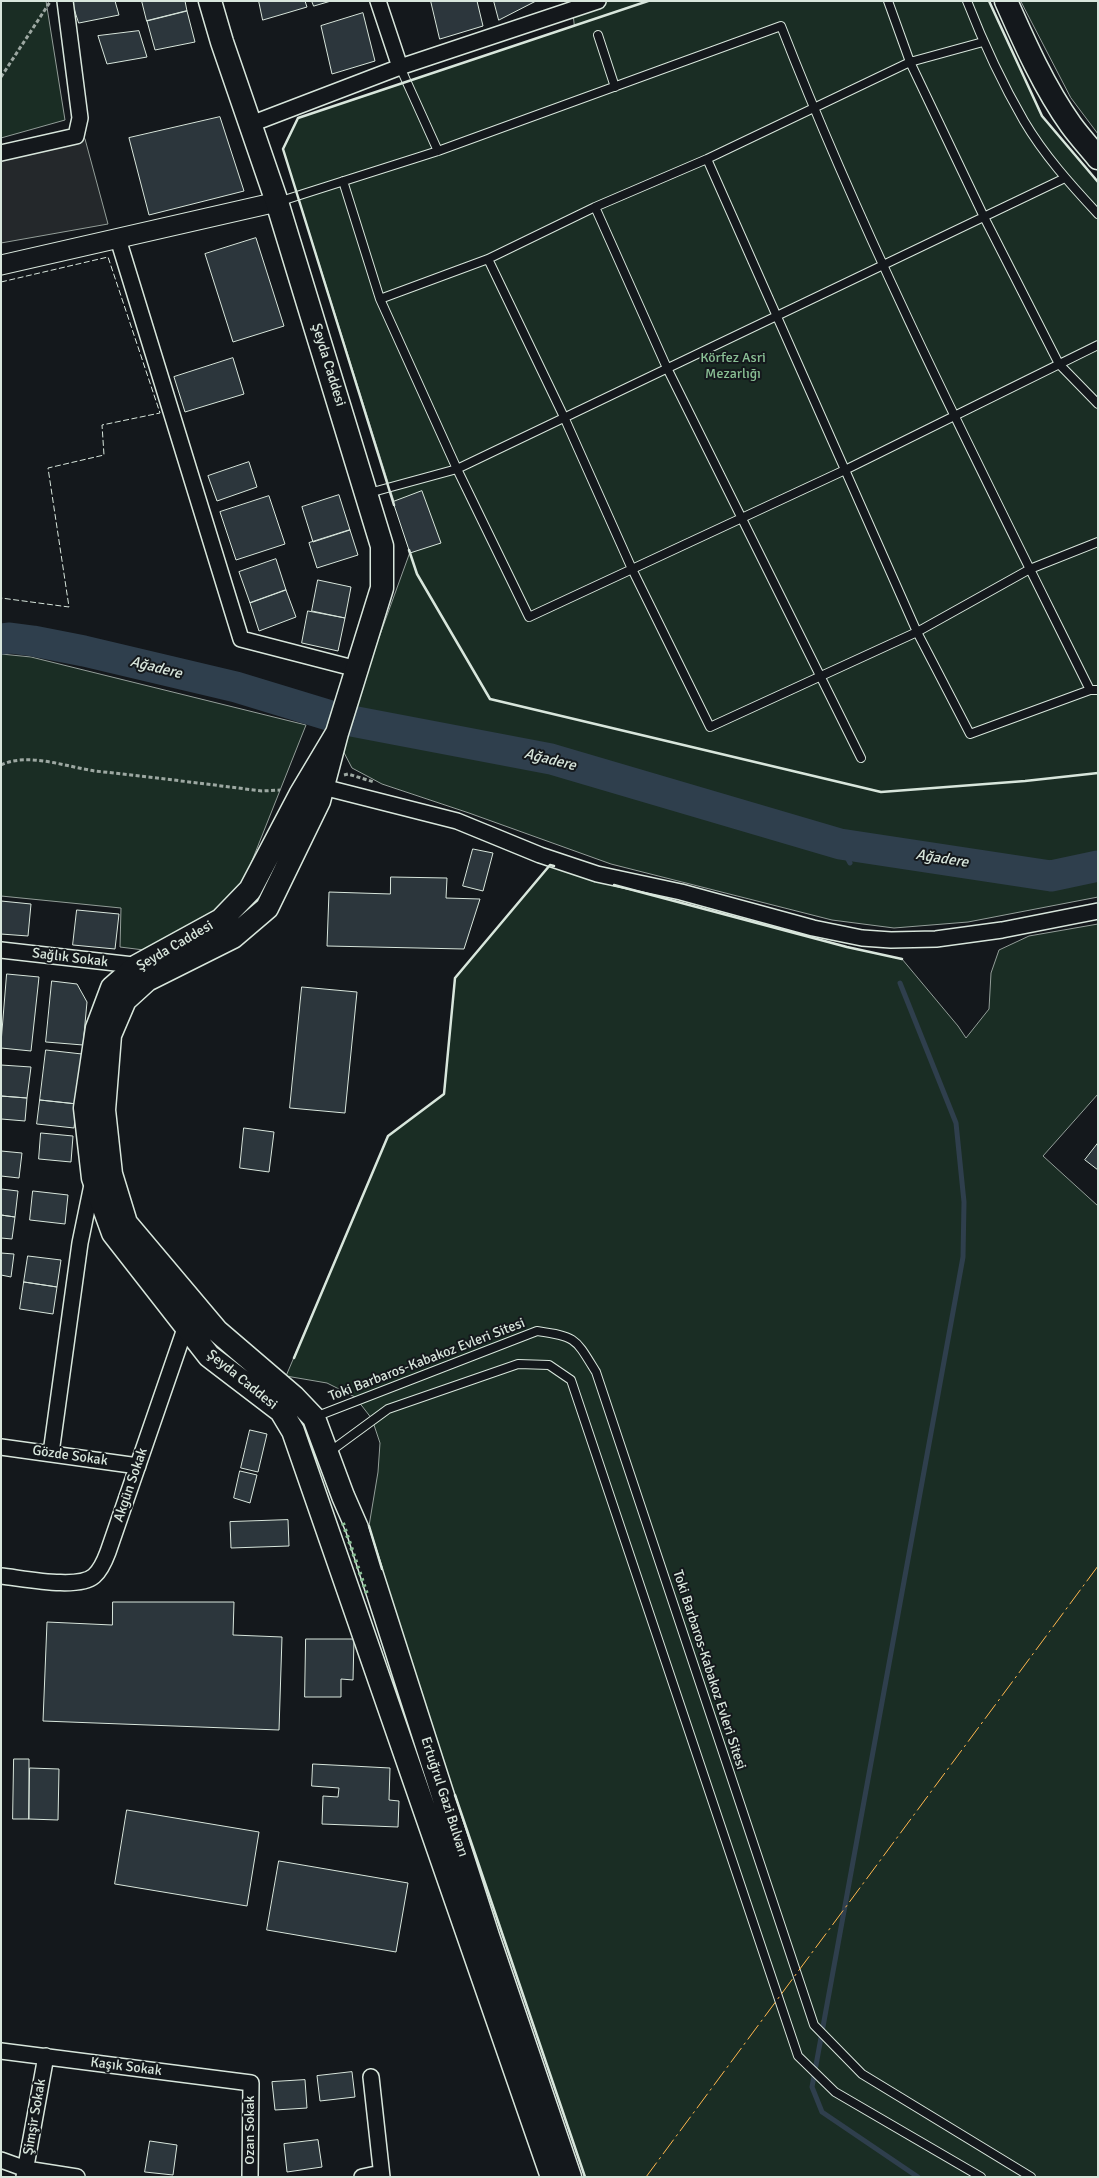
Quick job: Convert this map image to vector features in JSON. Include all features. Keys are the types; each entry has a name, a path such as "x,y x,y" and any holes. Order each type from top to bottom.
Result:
{"main road":[{"name":"Şeyda Caddesi","path":"210,1 222,42 277,202 367,494 382,546 383,576 378,603 337,733 314,786 250,890 221,920 138,966 112,988 97,1028 85,1108 102,1176 113,1232 209,1356 281,1411 293,1431 304,1465"},
{"path":"1006,1 1026,46 1051,92 1071,125 1098,158"},
{"name":"Şeyda Caddesi","path":"314,786 319,801 267,908 233,937 147,980 125,1000 110,1035 104,1110 102,1176 126,1223 218,1331 294,1397 314,1418"},
{"name":"Ertuğrul Gazi Bulvarı","path":"314,1418 357,1528 488,1936 570,2177"},
{"name":"Ertuğrul Gazi Bulvarı","path":"304,1465 552,2177"}],"street":[{"path":"1,154 76,136 80,118 65,1"},
{"path":"378,1 400,67"},
{"path":"250,124 400,67 598,1"},
{"path":"1,265 277,202"},
{"path":"118,239 241,639 356,669"},
{"path":"314,786 456,822 540,855 597,874 681,892 813,928 862,938 891,940 936,939 1002,930 1098,911"},
{"name":"Sağlık Sokak","path":"1,950 169,969"},
{"path":"51,1452 80,1243 102,1176"},
{"name":"Akgün Sokak","path":"1,1576 72,1583 85,1581 94,1576 102,1567 193,1302"},
{"name":"Gözde Sokak","path":"1,1447 51,1452 138,1466"},
{"name":"Kaşık Sokak","path":"1,2050 251,2083"},
{"name":"Şimşir Sokak","path":"25,2173 46,2056"},
{"path":"362,2177 382,2175 371,2077"},
{"name":"Ozan Sokak","path":"250,2177 251,2083"},
{"path":"1,2160 25,2173 77,2177"}],"lane":[{"path":"888,1 910,62 984,217 1059,364 1098,404"},
{"path":"967,1 983,42 1024,122 1065,178 1098,214"},
{"path":"277,202 438,152 781,26 813,107 883,265 1030,569 1094,690 970,734 917,632 707,159"},
{"path":"598,35 615,87"},
{"path":"380,299 488,259 595,207 707,159 910,62 983,42"},
{"path":"400,67 438,152"},
{"path":"367,494 457,468 1065,178"},
{"path":"344,181 380,299 457,468 529,616 845,470 1098,344"},
{"path":"595,207 667,368 740,519 861,758"},
{"path":"488,259 564,417 632,569 710,727 917,632 1030,569 1098,542"},
{"name":"Toki Barbaros-Kabakoz Evleri Sitesi","path":"314,1418 537,1331 561,1335 578,1342 596,1372 814,2024 862,2074 1031,2177"},
{"path":"327,1454 388,1409 518,1364 549,1365 571,1380 798,2056 835,2092 981,2177"}],"path":[{"path":"1,76 50,1"},
{"path":"1,765 8,762 49,761 89,770 262,791 314,786 348,774 382,784"}],"green space":[{"path":"1,1 46,1 65,120 1,138"},
{"name":"Körfez Asri Mezarlığı","path":"572,1 989,1 1042,116 1098,182 1098,897 968,922 894,928 832,920 611,864 382,784 352,768 340,745 410,552 283,149 298,118 574,26"},
{"path":"1021,1 1098,1 1098,134 1071,98"},
{"path":"1,654 31,657 306,725 240,891 220,910 152,951 120,947 121,908 1,896"},
{"path":"550,865 607,883 847,947 902,959 966,1038 989,1009 991,973 999,950 1029,936 1098,924 1098,1094 1043,1156 1098,1206 1098,2177 585,2177 421,1696 369,1526 378,1472 380,1443 372,1419 355,1397 327,1383 286,1376 388,1136 444,1094 455,978"}],"shaded area":[{"path":"85,139 108,224 1,243 1,161"}],"building":[{"path":"72,1 115,1 119,15 79,23"},
{"path":"142,1 185,1 187,11 147,21"},
{"path":"259,1 305,1 307,7 263,20"},
{"path":"312,1 331,1 314,6"},
{"path":"431,1 477,1 483,26 440,39"},
{"path":"494,1 536,1 499,20"},
{"path":"187,11 195,42 155,50 147,21"},
{"path":"363,13 375,61 332,74 321,26"},
{"path":"139,31 147,57 107,64 98,36"},
{"path":"220,117 244,191 149,215 129,138"},
{"path":"256,238 284,326 233,342 205,254"},
{"path":"233,358 244,394 185,412 174,377"},
{"path":"249,462 257,487 217,501 208,476"},
{"path":"422,491 441,543 410,553 393,502"},
{"path":"339,495 350,530 313,542 302,507"},
{"path":"269,496 285,544 236,560 220,512"},
{"path":"350,530 358,555 317,568 309,543"},
{"path":"276,559 286,590 250,603 239,572"},
{"path":"318,580 351,587 345,618 312,611"},
{"path":"286,590 296,617 259,631 250,603"},
{"path":"308,611 345,618 338,651 302,643"},
{"path":"473,849 493,853 483,891 463,886"},
{"path":"391,877 447,878 446,898 480,899 464,949 327,946 329,892 390,894"},
{"path":"1,901 31,904 28,936 1,934"},
{"path":"77,910 119,914 115,949 73,945"},
{"path":"7,974 39,977 31,1051 1,1048"},
{"path":"52,981 77,984 87,1002 83,1045 46,1042"},
{"path":"302,987 357,992 345,1113 290,1108"},
{"path":"46,1050 82,1054 77,1104 40,1100"},
{"path":"1,1065 31,1067 27,1098 1,1096"},
{"path":"1,1096 27,1098 25,1121 1,1119"},
{"path":"40,1100 77,1104 74,1128 37,1124"},
{"path":"244,1128 274,1132 269,1172 240,1168"},
{"path":"41,1133 73,1136 71,1162 39,1159"},
{"path":"1098,1143 1098,1170 1085,1160"},
{"path":"1,1151 22,1153 19,1178 1,1176"},
{"path":"1,1189 18,1191 15,1217 1,1215"},
{"path":"33,1191 68,1195 65,1224 30,1220"},
{"path":"1,1215 15,1217 12,1239 1,1238"},
{"path":"1,1253 14,1254 11,1277 1,1275"},
{"path":"28,1256 61,1260 57,1287 24,1282"},
{"path":"24,1282 57,1287 53,1314 20,1309"},
{"path":"250,1430 267,1434 258,1472 241,1468"},
{"path":"240,1471 257,1475 250,1503 234,1498"},
{"path":"288,1520 289,1546 231,1548 230,1522"},
{"path":"113,1602 234,1602 233,1635 282,1637 279,1730 43,1721 47,1622 112,1625"},
{"path":"306,1639 354,1639 353,1680 341,1679 341,1697 305,1697"},
{"path":"14,1759 29,1759 29,1819 13,1819"},
{"path":"313,1764 390,1768 389,1800 399,1801 398,1827 322,1824 323,1796 338,1797 339,1788 312,1786"},
{"path":"30,1768 59,1769 58,1820 29,1819"},
{"path":"127,1810 259,1832 247,1906 115,1884"},
{"path":"279,1861 408,1883 396,1952 267,1930"},
{"path":"352,2072 355,2097 320,2101 317,2076"},
{"path":"305,2080 307,2108 275,2110 272,2082"},
{"path":"318,2140 322,2167 287,2172 284,2144"},
{"path":"150,2141 177,2145 173,2175 145,2172"}],"waterway":[{"name":"Ağadere","path":"1,639 10,638 33,641 84,651 236,687 341,719 551,759 840,844 1051,876 1098,866"},
{"path":"840,844 850,863"},
{"path":"900,983 956,1123 964,1202 963,1257 812,2087 822,2112 918,2177"}],"hedge":[{"path":"343,1523 368,1597"}],"fence":[{"path":"1,282 108,257 160,413 102,425 104,455 48,468 69,607 1,598"}],"wall":[{"path":"394,505 283,149 298,118 648,1"},
{"path":"989,1 1042,116 1098,182"},
{"path":"409,550 417,574 490,699 881,792 1025,781 1098,773"},
{"path":"294,1358 388,1136 444,1094 455,978 550,865 554,866"},
{"path":"614,885 847,947 902,959"},
{"path":"369,1526 382,1569"},
{"path":"455,1795 585,2177"}],"power":[{"path":"646,2177 1098,1566"}]}
